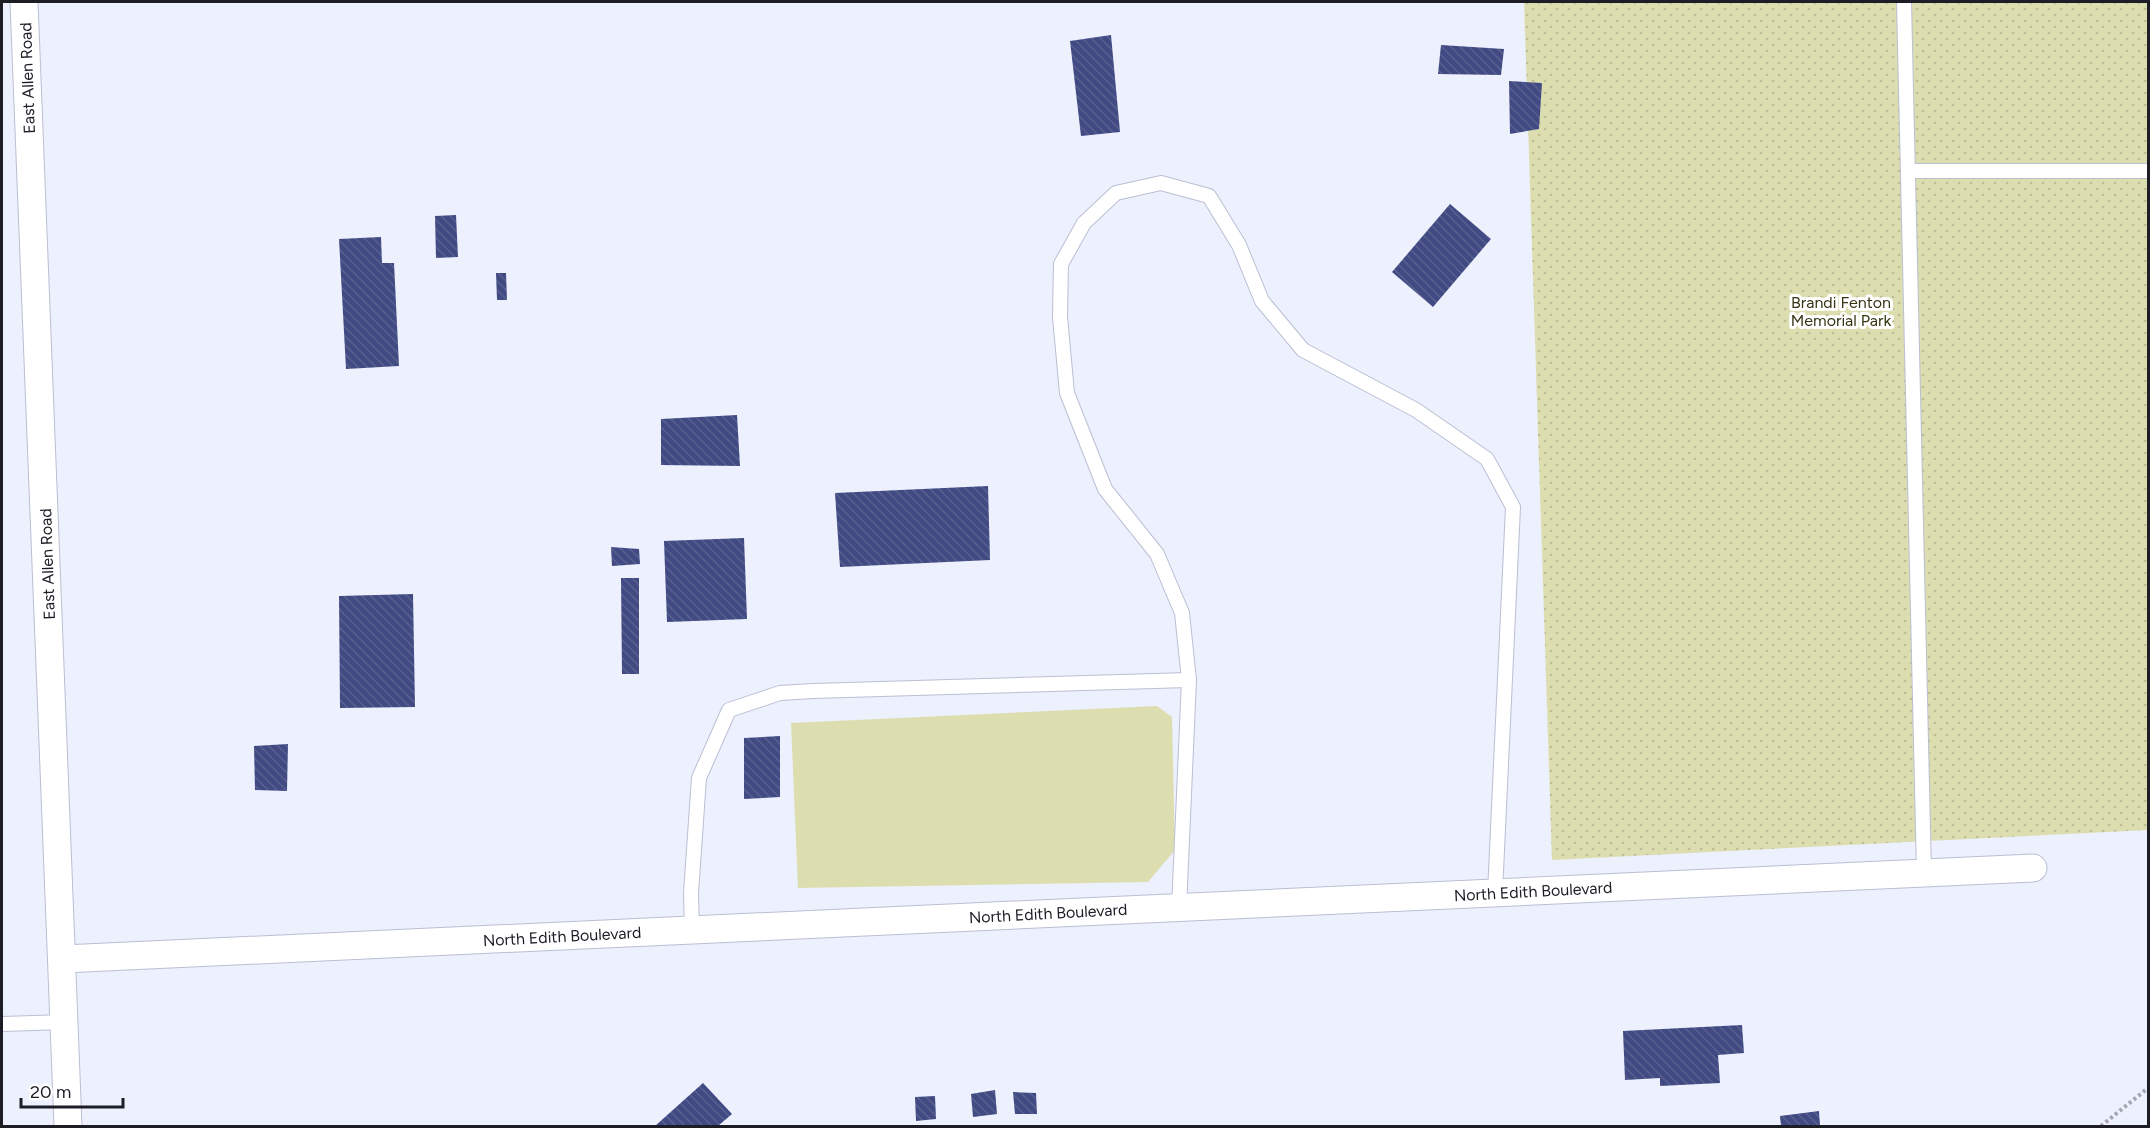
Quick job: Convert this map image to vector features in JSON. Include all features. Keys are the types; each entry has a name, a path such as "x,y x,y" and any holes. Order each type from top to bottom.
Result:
{"street":[{"name":"East Allen Road","path":"24,2 68,1126"},
{"name":"North Edith Boulevard","path":"63,959 2033,868"}],"lane":[{"path":"1904,2 1924,873"},
{"path":"1908,171 2148,171"},
{"path":"1179,908 1189,680 1182,613 1157,554 1105,489 1067,393 1060,317 1061,264 1084,223 1116,193 1161,183 1209,196 1239,245 1263,301 1303,350 1416,410 1487,459 1514,507 1495,893"},
{"path":"692,929 691,893 699,778 729,710 780,693 1189,680"},
{"path":"2,1024 65,1022"}],"path":[{"path":"2101,1126 2148,1088"}],"green space":[{"name":"Brandi Fenton Memorial Park","path":"1524,2 2148,2 2148,830 1552,860"},
{"path":"1157,706 1172,717 1175,850 1148,882 798,888 791,723"}],"building":[{"path":"1111,35 1120,132 1081,136 1070,41"},
{"path":"1441,45 1504,49 1501,75 1438,74"},
{"path":"1509,81 1542,83 1539,129 1510,134"},
{"path":"1450,204 1491,239 1433,307 1392,272"},
{"path":"456,215 458,257 436,258 435,216"},
{"path":"381,237 382,263 394,263 399,366 346,369 339,239"},
{"path":"496,273 506,273 507,300 497,300"},
{"path":"737,415 740,466 661,465 661,419"},
{"path":"988,486 990,560 840,567 835,493"},
{"path":"744,538 747,619 667,622 664,541"},
{"path":"611,547 639,549 640,564 612,566"},
{"path":"621,578 639,578 639,674 622,674"},
{"path":"413,594 415,707 340,708 339,596"},
{"path":"780,736 780,797 744,799 744,738"},
{"path":"288,744 287,791 255,790 254,746"},
{"path":"1742,1025 1744,1053 1718,1055 1720,1083 1660,1086 1660,1078 1625,1080 1623,1031"},
{"path":"703,1083 732,1114 718,1126 655,1126"},
{"path":"995,1090 997,1114 973,1117 971,1094"},
{"path":"1013,1092 1036,1093 1037,1114 1015,1114"},
{"path":"935,1096 936,1119 916,1121 915,1097"},
{"path":"1819,1111 1820,1126 1781,1126 1780,1116"}]}
